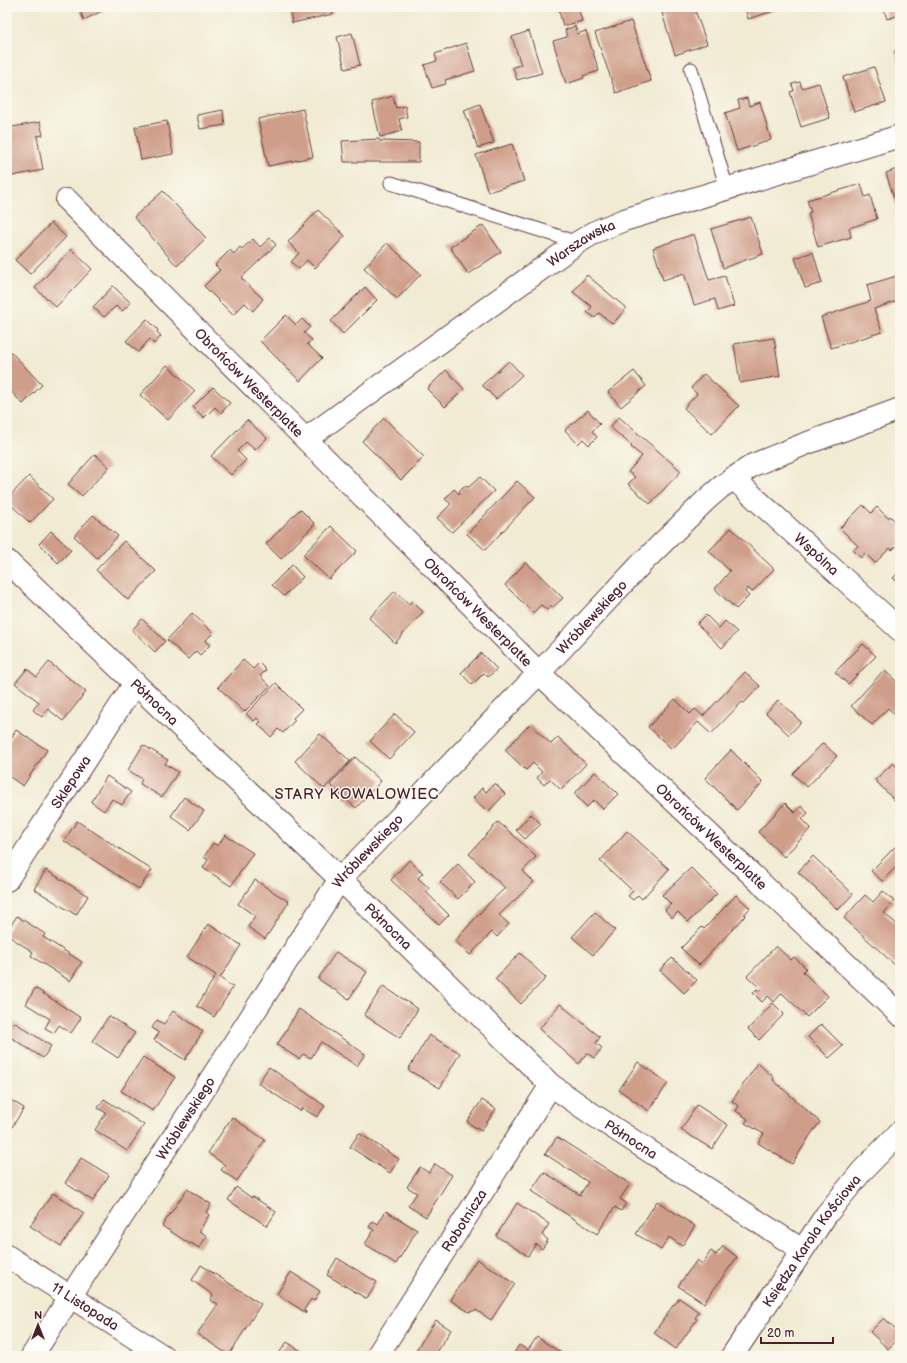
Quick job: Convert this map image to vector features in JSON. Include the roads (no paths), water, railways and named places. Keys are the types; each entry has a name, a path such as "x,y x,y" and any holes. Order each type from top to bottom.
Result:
{"street":[{"name":"Warszawska","path":"306,439 577,243 597,231 624,220 900,136"},
{"name":"Obrońców Westerplatte","path":"66,200 539,673 900,1015"},
{"name":"Wróblewskiego","path":"32,1356 340,879 539,673 643,562 706,500 753,465 900,409"},
{"name":"Wspólna","path":"734,478 900,630"},
{"name":"Północna","path":"7,561 340,879 551,1084 592,1114 802,1250"},
{"name":"Sklepowa","path":"7,880 135,683"},
{"name":"Robotnicza","path":"377,1356 551,1084"},
{"name":"Księdza Karola Kościowa","path":"732,1356 826,1215 862,1171 900,1132"},
{"name":"11 Listopada","path":"7,1256 163,1356"}],"lane":[{"path":"692,69 727,189"},
{"path":"391,183 550,233 577,243"}],"district":[{"name":"STARY KOWALOWIEC","path":"357,794"}]}
